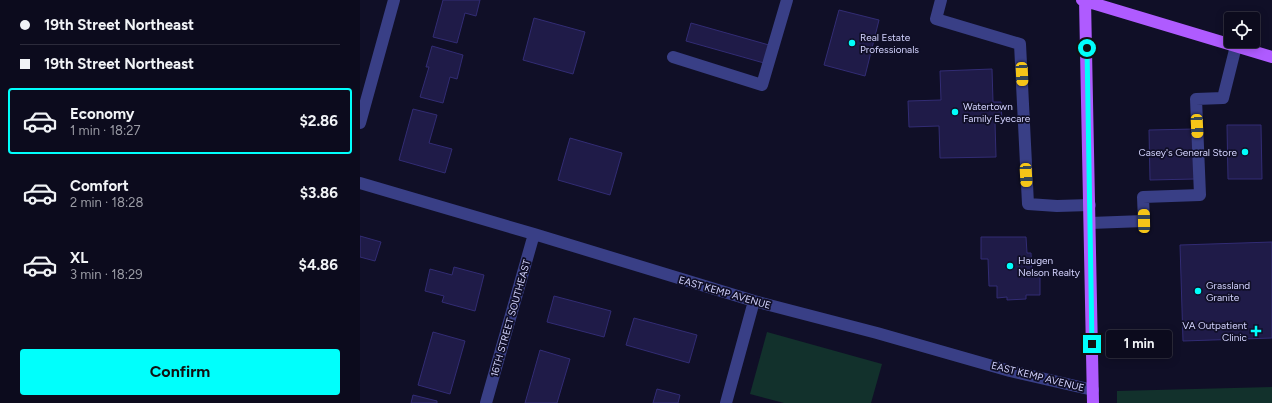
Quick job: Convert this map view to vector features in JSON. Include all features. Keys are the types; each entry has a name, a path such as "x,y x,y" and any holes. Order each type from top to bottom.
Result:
{"main road":[{"path":"1093,403 1090,205 1084,0 1224,42"},
{"path":"1243,48 1272,57"}],"street":[{"path":"360,123 394,0"},
{"path":"673,57 762,85 786,0"},
{"path":"940,0 936,19 1020,44 1028,204 1057,206 1090,205"},
{"path":"1090,224 1144,221 1143,197 1200,195 1196,99 1222,98 1235,48"},
{"name":"EAST KEMP AVENUE","path":"360,183 754,301 877,333 1010,371 1093,390"},
{"name":"16TH STREET SOUTHEAST","path":"486,403 534,234"},
{"path":"726,403 754,301"}],"green space":[{"path":"767,332 882,364 871,403 784,403 750,394"},
{"path":"1272,387 1272,403 1117,403 1117,391"}],"building":[{"path":"443,0 480,0 476,16 465,13 457,43 433,37"},
{"name":"Real Estate Professionals","path":"839,10 879,20 865,76 824,65"},
{"path":"534,18 585,32 573,74 523,60"},
{"path":"691,23 769,45 764,63 686,41"},
{"path":"432,46 463,55 457,79 450,77 443,103 420,97 429,67 426,67"},
{"name":"Watertown Family Eyecare","path":"992,69 993,102 1001,102 1002,122 995,122 996,157 940,158 939,126 909,127 908,101 941,100 940,71"},
{"path":"413,109 437,115 429,143 452,149 445,173 399,160"},
{"name":"Casey's General Store","path":"1227,125 1261,125 1262,179 1228,179"},
{"name":"Casey's General Store","path":"1194,129 1195,179 1150,180 1149,130"},
{"path":"570,138 622,153 610,195 558,180"},
{"path":"360,236 381,242 375,261 360,257"},
{"name":"Haugen Nelson Realty","path":"981,237 1026,237 1027,253 1031,253 1032,273 1040,273 1040,295 1026,295 1026,299 1007,300 1007,297 997,298 997,286 989,286 988,259 981,259"},
{"path":"1272,242 1272,338 1183,341 1180,245"},
{"path":"454,267 484,275 475,311 442,302 444,296 425,291 430,269 452,275"},
{"path":"554,296 611,311 604,337 547,322"},
{"path":"634,318 697,335 689,363 626,345"},
{"path":"433,332 465,341 450,394 418,385"},
{"path":"540,350 570,359 557,403 525,403"},
{"path":"657,389 680,395 678,403 653,403"},
{"path":"413,395 437,401 437,403 411,403"}],"place":[{"name":"Real Estate Professionals","path":"852,43"},
{"name":"Watertown Family Eyecare","path":"955,112"},
{"name":"Casey's General Store","path":"1245,152"},
{"name":"Haugen Nelson Realty","path":"1010,266"},
{"name":"Grassland Granite","path":"1198,291"},
{"name":"VA Outpatient Clinic","path":"1256,331"}],"route":[{"path":"1087,48 1092,344"}]}
